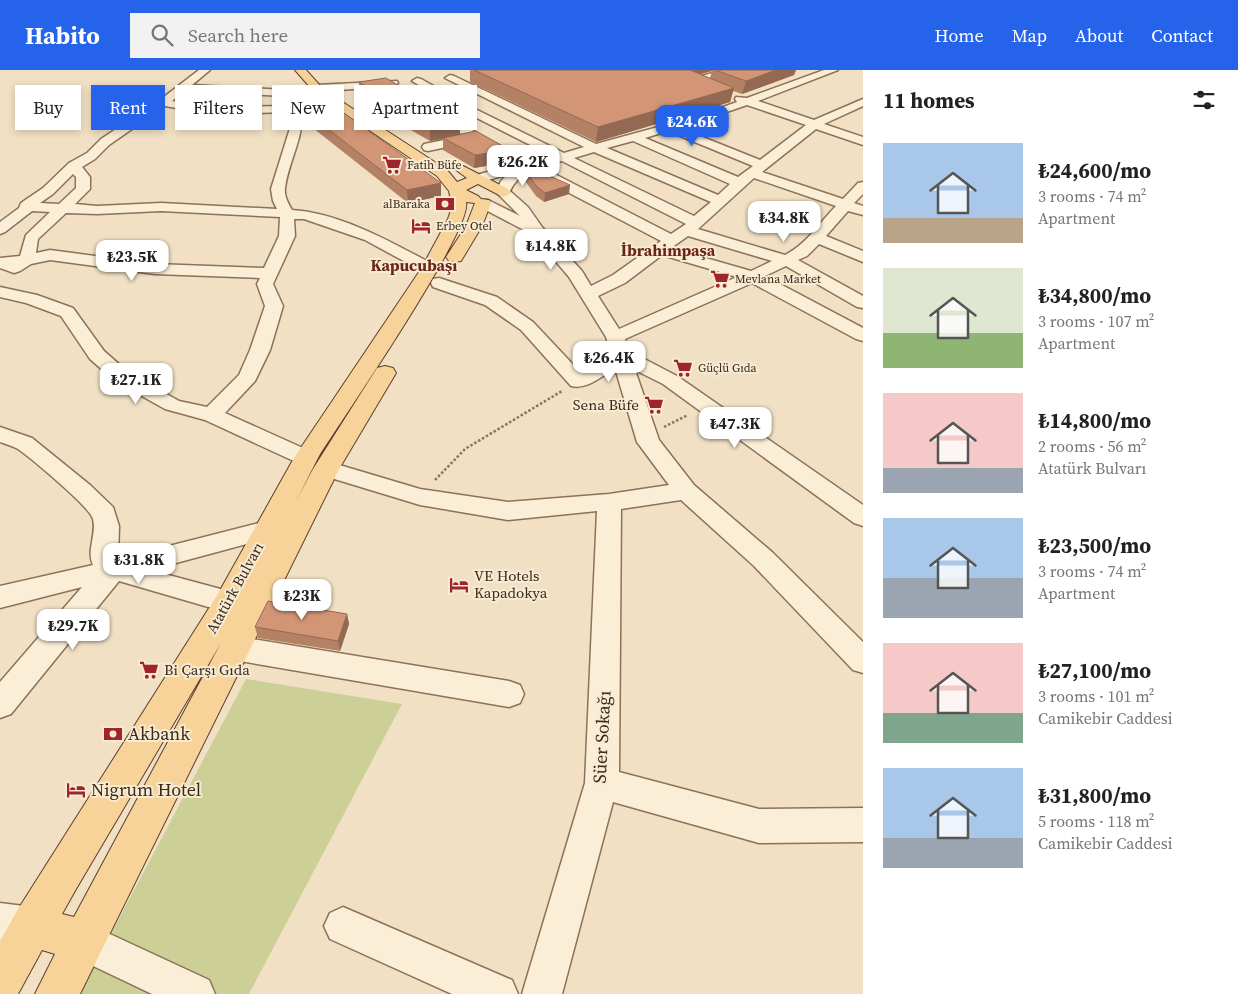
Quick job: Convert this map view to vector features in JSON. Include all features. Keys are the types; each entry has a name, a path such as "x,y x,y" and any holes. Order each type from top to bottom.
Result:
{"main road":[{"path":"300,70 313,85"},
{"path":"325,75 345,92"},
{"path":"344,109 443,174 480,192"},
{"path":"402,130 445,158 480,192"},
{"name":"Atatürk Bulvarı","path":"0,983 16,924 229,602 267,530 316,464 435,276 474,226 480,192"},
{"name":"Atatürk Bulvarı","path":"57,994 234,648 316,464"},
{"path":"16,924 84,941"}],"street":[{"path":"187,85 205,70"},
{"path":"693,81 737,70"},
{"path":"480,192 500,171 525,167 671,128 833,70"},
{"path":"345,92 372,86 467,75"},
{"path":"680,76 710,88"},
{"path":"442,78 545,123 596,148 719,200"},
{"path":"410,82 416,85"},
{"path":"728,94 863,140"},
{"path":"165,102 174,106 208,109 272,108"},
{"path":"477,106 497,102"},
{"path":"589,294 619,279 691,226 740,182 815,124 859,106"},
{"path":"477,114 564,156 691,226 786,260 863,303"},
{"path":"428,147 545,123"},
{"path":"671,128 757,169 863,211"},
{"path":"0,228 26,209 26,206 48,190 74,166 91,156 105,142 123,130"},
{"path":"212,415 248,377 260,350 274,306 265,284 287,236 287,213 280,200 278,189 296,130"},
{"path":"465,130 525,167 665,245 752,276 863,335"},
{"path":"634,137 740,182"},
{"path":"0,276 27,259 31,238 83,189 83,176 74,166"},
{"path":"480,192 508,181 525,167"},
{"path":"26,206 97,210 161,207 208,208 306,215 370,238 435,276 491,301 528,326 578,382 618,346 752,276 801,253 817,238 863,186"},
{"path":"480,192 536,230"},
{"path":"480,192 523,210 536,230 589,294 618,346 648,442 686,491 763,559 863,661"},
{"path":"817,238 863,257"},
{"path":"0,264 50,255 155,269 269,273"},
{"path":"0,292 31,299 67,312 96,355 122,378 172,405 212,415 316,464 420,497 508,511 609,502 686,491"},
{"path":"618,346 670,380 863,517"},
{"path":"0,434 24,443 82,491 104,513 107,526 104,562 113,570 229,602"},
{"name":"Süer Sokağı","path":"542,994 602,782 609,502"},
{"path":"0,597 267,530"},
{"path":"0,704 113,570"},
{"path":"234,648 509,694"},
{"path":"602,782 758,826 863,825"},
{"path":"343,926 498,994"},
{"path":"84,941 194,994"}],"path":[{"path":"561,362 618,346"},
{"path":"420,497 465,449 578,382"},
{"path":"646,436 706,406"}],"green space":[{"path":"246,679 402,704 249,994 79,994"}],"building":[{"path":"474,70 690,70 734,88 598,127"},
{"path":"715,70 776,70 746,81"},
{"path":"386,78 398,85 364,85 359,82"},
{"path":"344,113 354,120 354,130 367,130 441,183 407,190 329,130 344,130"},
{"path":"476,131 510,150 475,155 443,138"},
{"path":"527,166 570,185 545,193 537,187 524,169"},
{"path":"268,601 347,614 338,641 255,627"}],"place":[{"name":"Fatih Büfe","path":"392,165"},
{"name":"alBaraka","path":"445,204"},
{"name":"Erbey Otel","path":"421,226"},
{"name":"Mevlana Market","path":"720,279"},
{"name":"Güçlü Gıda","path":"683,368"},
{"name":"Sena Büfe","path":"654,405"},
{"name":"VE Hotels Kapadokya","path":"459,585"},
{"name":"Bi Çarşı Gıda","path":"149,670"},
{"name":"Akbank","path":"113,734"},
{"name":"Nigrum Hotel","path":"76,790"}],"district":[{"name":"İbrahimpaşa","path":"668,250"},
{"name":"Kapucubaşı","path":"414,265"}]}
